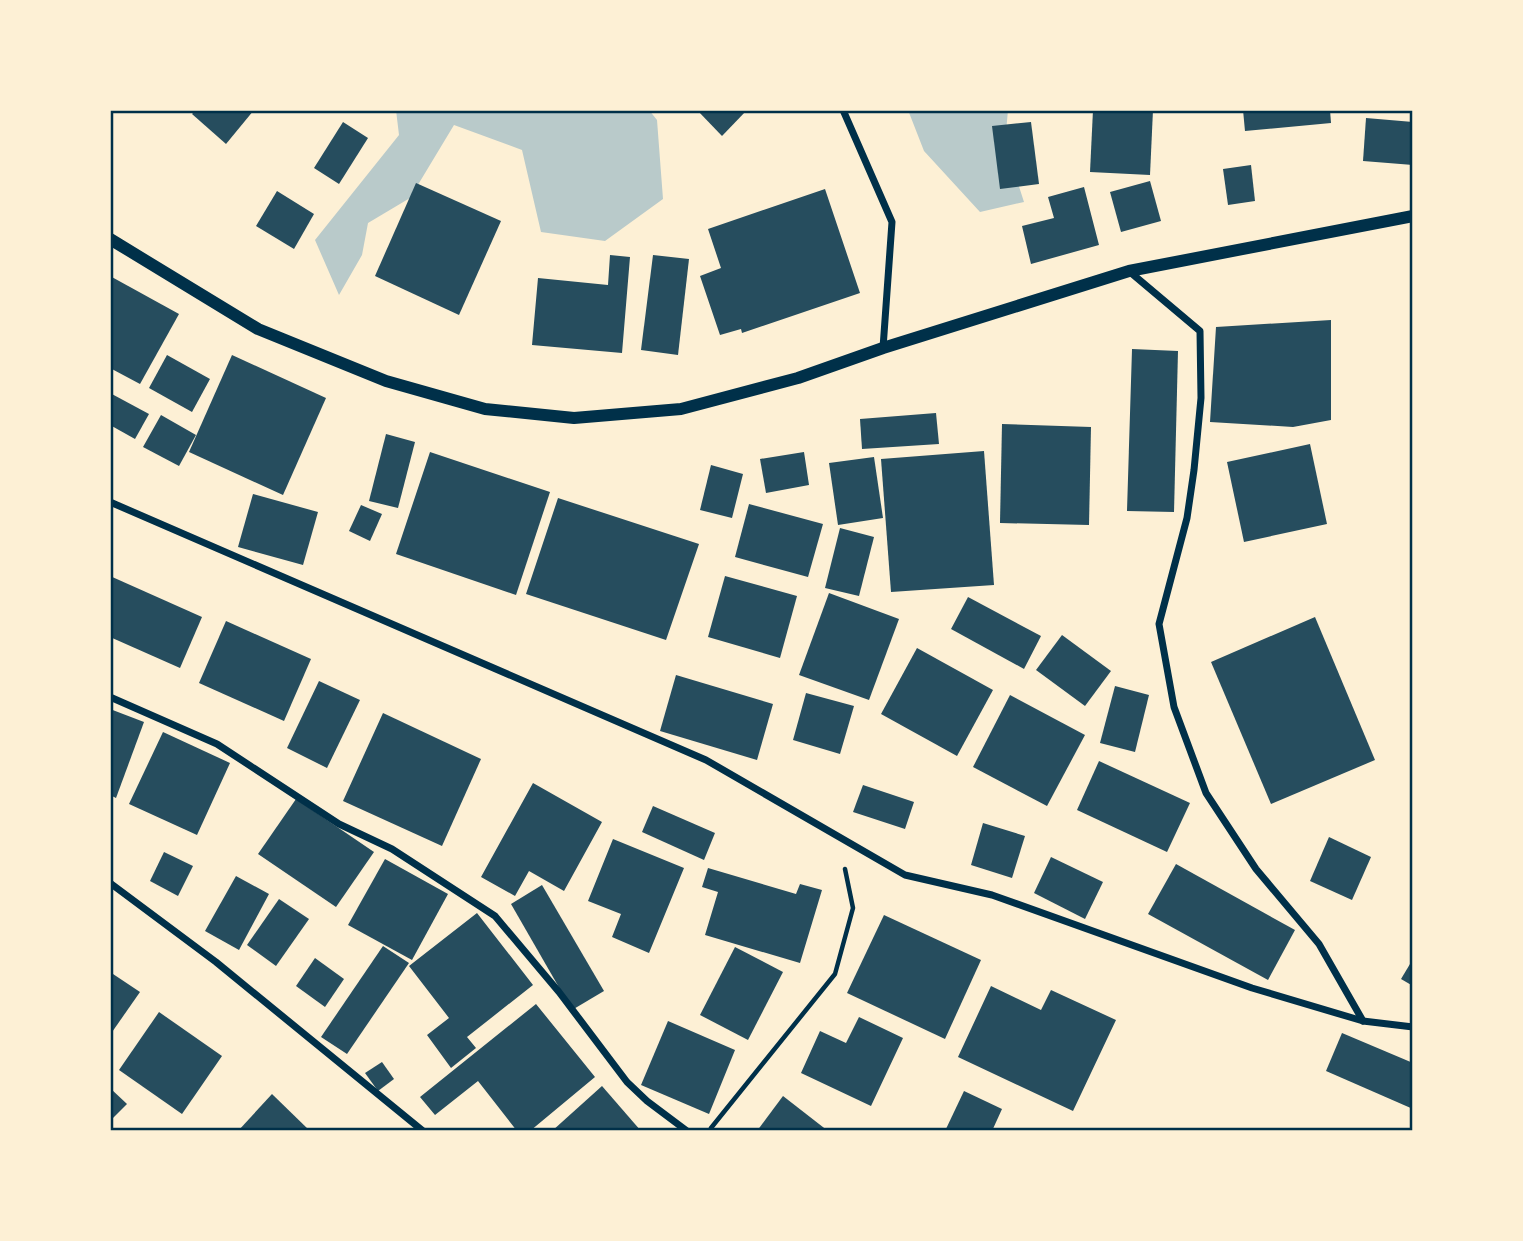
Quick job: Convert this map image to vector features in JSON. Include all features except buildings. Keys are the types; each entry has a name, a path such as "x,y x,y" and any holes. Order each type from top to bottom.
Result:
{"street":[{"path":"843,110 892,222 883,348"},
{"path":"110,239 258,329 386,381 485,409 574,418 681,409 798,378 883,348 1129,271 1413,216"},
{"path":"1129,271 1200,331 1200,398 1191,494 1185,528 1159,624 1174,707 1206,793 1256,869 1319,944 1363,1021"},
{"path":"110,502 706,760 905,875 992,895 1252,988 1363,1021 1413,1027"},
{"path":"110,697 217,744 339,824 392,849 495,916 559,992 627,1082 647,1101 688,1131"},
{"path":"110,883 216,962 423,1131"}],"path":[{"path":"708,1131 835,974 853,908 837,834"}],"shaded area":[{"path":"396,110 649,110 657,120 663,199 605,241 541,232 522,150 454,125 410,198 368,223 362,255 339,295 315,240 399,135"},
{"path":"908,110 1008,110 1005,143 1024,202 980,212 924,151"}]}
